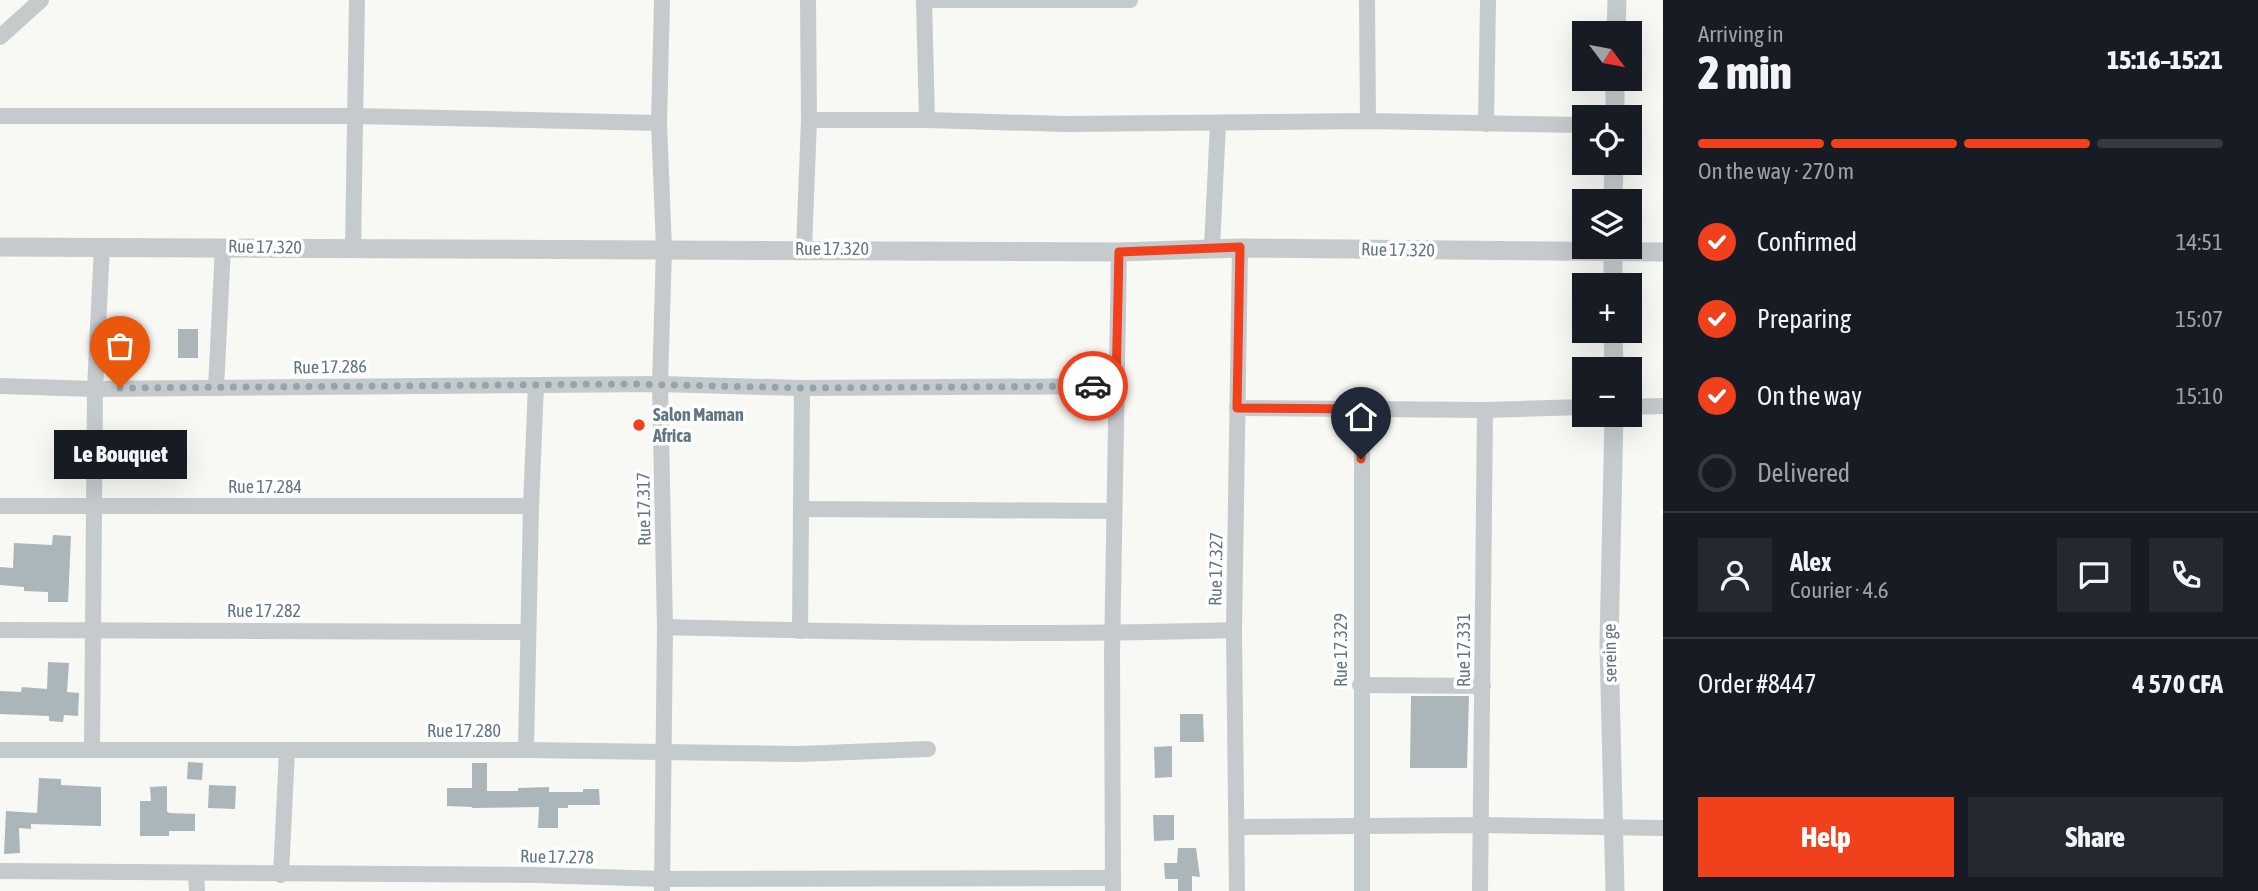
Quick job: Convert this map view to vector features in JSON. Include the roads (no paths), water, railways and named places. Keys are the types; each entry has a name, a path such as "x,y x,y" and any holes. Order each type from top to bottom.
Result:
{"street":[{"path":"0,37 41,0"},
{"path":"353,249 357,0"},
{"name":"Rue 17.317","path":"662,0 659,123 664,249 660,384 665,627 662,885"},
{"path":"804,249 809,120 808,0"},
{"path":"927,120 924,0 1130,0"},
{"path":"1367,0 1368,121"},
{"path":"1486,124 1488,0"},
{"path":"1616,21 1617,0"},
{"path":"0,116 355,116 659,123"},
{"path":"809,120 1065,124 1368,121 1572,125"},
{"path":"1212,248 1218,123"},
{"path":"92,750 96,389 102,246"},
{"name":"Rue 17.320","path":"0,247 1119,252 1240,247 1572,250"},
{"path":"216,388 223,247"},
{"name":"Rue 17.327","path":"1237,891 1234,630 1240,247"},
{"name":"Rue 17.320","path":"1642,251 1663,252"},
{"path":"1113,885 1112,634 1119,252"},
{"name":"Rue 17.286","path":"0,386 96,389 660,384 802,388 1116,386"},
{"path":"526,750 536,385"},
{"path":"800,631 802,388"},
{"path":"1642,407 1663,406"},
{"path":"1237,408 1485,410 1572,407"},
{"name":"Rue 17.329","path":"1362,409 1362,891"},
{"name":"Rue 17.331","path":"1480,891 1485,410"},
{"name":"serein ge","path":"1614,427 1609,645 1615,891"},
{"name":"Rue 17.284","path":"0,506 531,506"},
{"path":"803,509 1114,511"},
{"path":"665,627 1112,634 1234,630"},
{"name":"Rue 17.282","path":"0,630 528,632"},
{"path":"1360,685 1483,686"},
{"name":"Rue 17.280","path":"0,750 526,750 798,754 928,749"},
{"path":"281,875 287,751"},
{"path":"1238,827 1481,825 1663,828"},
{"name":"Rue 17.278","path":"0,871 196,873 662,885 1113,885"},
{"path":"196,873 197,891"}],"place":[{"name":"Le Bouquet","path":"120,388"},
{"name":"Salon Maman Africa","path":"639,425"}]}
